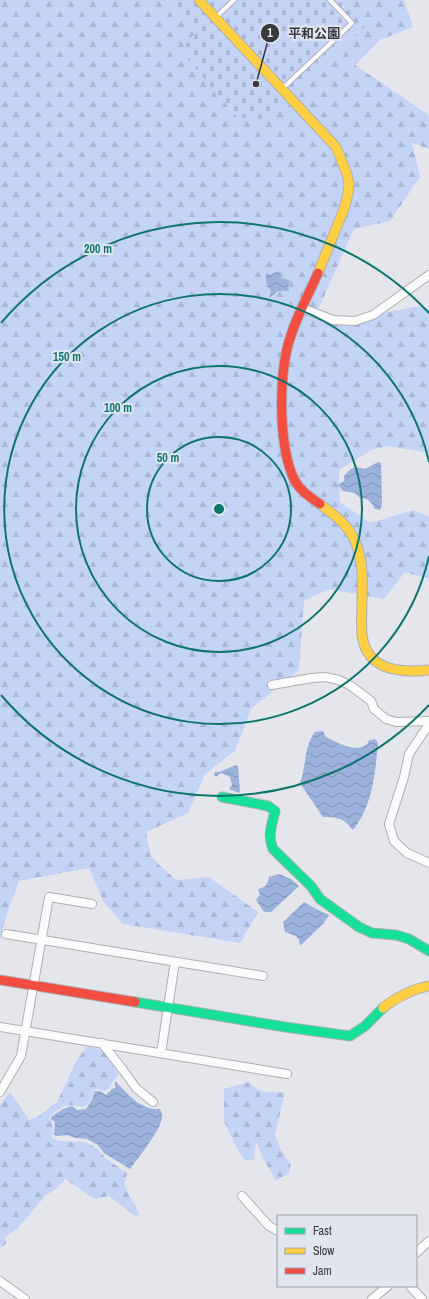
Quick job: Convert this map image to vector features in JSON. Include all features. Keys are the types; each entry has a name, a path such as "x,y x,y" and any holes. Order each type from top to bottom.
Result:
{"street":[{"path":"199,0 336,146 346,168 349,185 346,203 333,238 302,308 288,349 283,384 282,409 286,448 293,476 301,490 337,516 347,526 352,533 360,551 362,571 362,636 366,649 375,660 383,666 396,671 429,670"},
{"path":"302,308 333,320 355,321 373,315 429,275"},
{"path":"272,685 325,677 339,680 352,686 371,701 374,709 386,719 396,722 429,722"},
{"path":"429,722 408,754 404,777 390,824 394,841 407,853 429,863"},
{"path":"222,797 268,806 275,811 274,818 268,832 272,849 311,886 320,899 338,913 359,927 372,932 396,935 409,939 429,951"},
{"path":"0,1092 21,1056 49,897 92,904"},
{"path":"6,934 263,976"},
{"path":"161,1053 176,962"},
{"path":"0,980 335,1035 350,1036 365,1026 384,1007 399,997 429,986"},
{"path":"0,1027 287,1074"},
{"path":"102,1043 136,1088 153,1102"},
{"path":"242,1196 269,1226 277,1230"},
{"path":"417,1252 429,1241"},
{"path":"0,1281 25,1299"},
{"path":"372,1299 387,1287"},
{"path":"411,1287 422,1299"}],"lane":[{"path":"215,18 234,0"},
{"path":"282,89 352,23 330,0"}],"green space":[{"path":"0,0 166,0 197,31 181,51 368,24 343,0 404,0 413,27 380,40 355,65 429,115 429,149 412,143 420,177 390,221 354,229 317,312 343,321 419,306 429,309 429,453 387,446 371,450 339,470 340,502 370,523 414,510 429,517 429,579 405,572 384,599 329,589 304,601 299,670 251,709 235,751 205,774 188,813 146,832 151,857 176,880 209,877 258,912 240,943 123,924 103,901 89,868 19,881 4,923 0,941"},
{"path":"166,0 343,0 368,24 264,119 237,117 181,51 197,31"},
{"path":"87,1046 102,1050 119,1074 105,1091 95,1089 91,1102 83,1107 72,1105 64,1106 49,1117 53,1124 52,1138 59,1141 85,1142 98,1149 105,1158 127,1173 124,1184 140,1215 135,1216 109,1196 95,1199 65,1179 56,1189 46,1195 18,1228 5,1237 6,1244 0,1247 0,1105 10,1092 29,1120 39,1116 57,1102 76,1062"},
{"path":"249,1082 252,1086 261,1090 270,1092 285,1092 275,1135 281,1150 291,1165 289,1173 276,1181 256,1142 254,1160 244,1160 224,1121 224,1089"}],"water":[{"path":"278,271 281,278 290,281 288,286 289,291 278,291 269,298 271,291 268,287 266,273 271,275"},
{"path":"378,462 381,463 382,504 380,510 375,509 367,499 360,498 355,493 343,491 338,485 344,481 344,476 351,469 365,469"},
{"path":"323,731 326,737 340,744 351,747 362,747 367,745 370,740 375,739 378,743 374,777 369,799 360,820 353,830 340,819 323,817 300,783 311,738 315,732"},
{"path":"236,765 238,767 239,793 229,789 232,785 230,777 221,773 216,777 214,775 215,772"},
{"path":"279,874 291,879 299,886 271,912 264,912 256,900 260,895 258,889 263,888 266,885 269,877"},
{"path":"304,902 329,915 324,923 300,946 299,940 296,936 285,932 283,922"},
{"path":"115,1081 130,1096 141,1104 153,1109 160,1109 162,1115 157,1130 130,1169 104,1153 98,1145 87,1139 67,1135 54,1135 55,1122 51,1119 51,1117 63,1109 72,1106 77,1110 86,1109 92,1100 95,1091 100,1091 106,1095 115,1088"}],"traffic: fast":[{"path":"222,797 268,806 275,811 270,835 273,849 311,886 320,899 359,927 372,933 396,935 409,939 429,951"},
{"path":"135,1002 285,1027 350,1036 365,1026 383,1008"}],"traffic: slow":[{"path":"199,0 336,147 347,174 349,184 348,194 344,209 318,273"},
{"path":"320,504 343,523 352,535 358,548 362,576 362,635 365,647 370,656 378,663 396,670 429,670"},
{"path":"383,1008 404,994 429,986"}],"traffic: jam":[{"path":"318,273 297,320 287,349 284,363 282,415 285,450 294,479 302,490 320,504"},
{"path":"0,980 135,1002"}],"place":[{"name":"平和公園","path":"256,84"}]}
